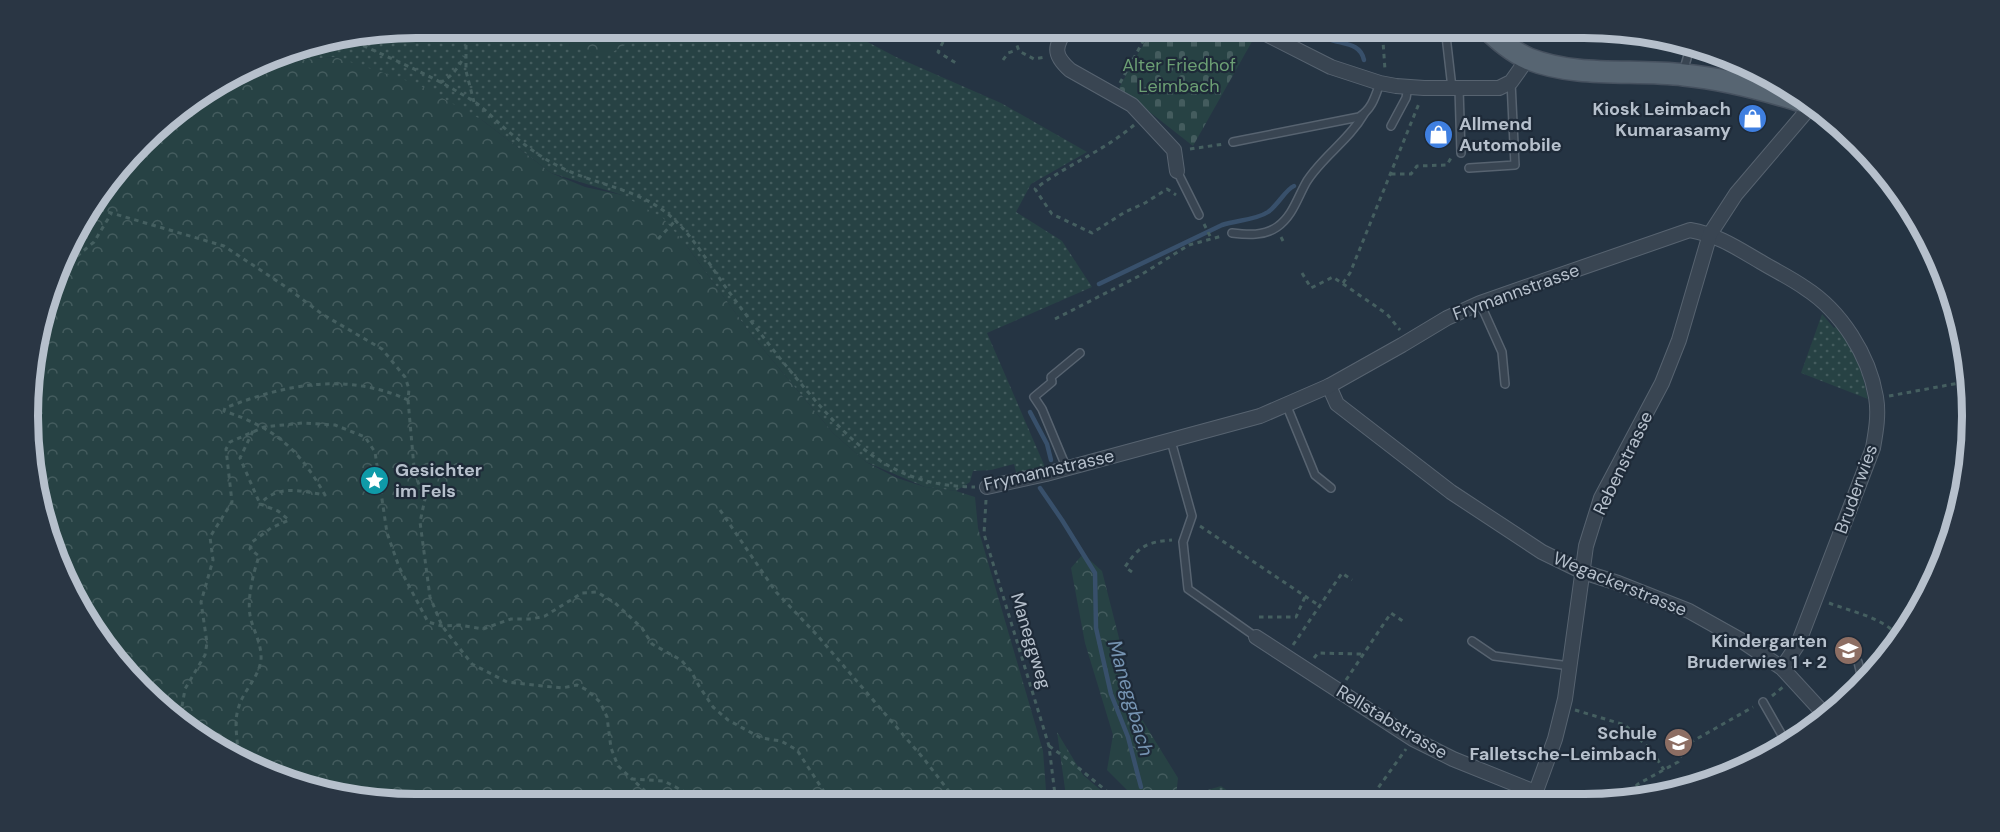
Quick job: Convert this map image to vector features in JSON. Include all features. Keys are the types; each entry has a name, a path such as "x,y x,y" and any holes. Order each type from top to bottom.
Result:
{"main road":[{"path":"1497,38 1504,45 1528,58 1562,69 1683,74 1754,86 1787,96"}],"street":[{"path":"1060,38 1057,55 1070,70 1132,105 1174,150 1176,171"},
{"path":"1274,38 1331,66 1382,77 1408,87 1499,88 1511,82 1528,58"},
{"path":"1710,234 1736,194 1807,111"},
{"name":"Frymannstrasse","path":"987,487 1250,420 1329,386 1447,318 1480,303 1690,230 1710,234"},
{"name":"Bruderwies","path":"1710,234 1806,288 1832,310 1854,340 1868,367 1877,398 1877,427 1873,448 1798,644 1782,668"},
{"name":"Rebenstrasse","path":"1535,794 1555,739 1565,699 1586,546 1601,498 1662,383 1679,340 1710,234"},
{"name":"Wegackerstrasse","path":"1329,386 1337,404 1450,492 1542,552 1583,572 1689,611 1739,639 1782,668 1821,711"},
{"name":"Rellstabstrasse","path":"1253,634 1413,739 1528,794"}],"lane":[{"path":"1447,38 1456,88 1461,153"},
{"path":"1683,74 1688,52"},
{"path":"1232,233 1260,234 1279,226 1292,210 1312,174 1352,132 1372,104 1382,77"},
{"path":"1469,168 1515,165 1511,82"},
{"path":"1391,126 1406,98 1408,87"},
{"path":"1233,142 1359,117 1364,114"},
{"path":"1176,171 1199,215"},
{"path":"1480,303 1502,352 1505,384"},
{"path":"1067,468 1042,409 1034,397 1052,382 1051,377 1080,353"},
{"path":"1286,404 1315,475 1331,488"},
{"path":"1173,448 1192,516 1183,542 1188,589 1253,634"},
{"path":"1472,641 1494,656 1570,666"},
{"path":"1858,662 1861,674"},
{"path":"1762,702 1783,738"}],"path":[{"path":"466,38 466,71 474,102"},
{"path":"944,38 939,52 956,63"},
{"path":"1014,38 1018,51"},
{"path":"1125,82 1121,80 1145,38"},
{"path":"1382,38 1382,77"},
{"name":"Frymannstrasse","path":"357,43 440,82 474,102 524,145 558,166 586,179 645,199 668,214 691,239 760,335 849,438 885,465 930,483 958,487 987,487"},
{"path":"1003,60 1008,53 1018,51 1034,59 1057,55"},
{"path":"440,82 450,77 459,67 465,54"},
{"path":"1343,283 1350,273 1424,88"},
{"path":"1143,117 1125,133 1085,158 1067,166 1035,189 1052,214 1092,233 1167,189 1181,197 1188,194"},
{"path":"1190,149 1233,142"},
{"path":"1391,174 1411,174 1417,166 1447,165 1453,153 1461,153"},
{"path":"99,210 224,246 322,314 382,349 405,377 409,389 414,467 425,498 420,522 430,597 442,626 472,664 507,682 562,688 577,685 587,690 600,702 607,717 611,748 618,766 648,794"},
{"path":"71,261 94,242 111,214"},
{"path":"658,239 675,221"},
{"path":"1207,229 1211,237"},
{"path":"1055,319 1139,276 1190,245 1211,237 1232,233"},
{"path":"1302,273 1311,288 1333,277 1343,283 1387,314 1403,334"},
{"path":"260,504 269,494 292,490 325,495 297,452 264,427 224,411 225,408 257,395 295,386 329,383 387,390 408,400"},
{"path":"1877,398 1961,383"},
{"path":"181,712 184,688 205,655 207,643 201,603 213,560 210,537 232,502 226,449 230,442 264,427 302,423 335,425 365,437 375,452 387,533 399,567 428,622 442,626 459,625 483,629 512,619 545,616 582,593 597,592 615,603 642,628 652,644 681,660 691,671 713,706 728,720 761,738 781,741 797,750 826,794"},
{"path":"238,749 235,720 240,703 258,671 261,659 258,636 249,608 259,556 250,549 252,542 271,528 290,520 278,511 260,504 240,458 253,431"},
{"name":"Maneggweg","path":"987,487 984,534 1049,746 1055,794"},
{"path":"720,510 776,592 817,634 924,759 950,794"},
{"path":"1191,520 1320,606"},
{"path":"1132,572 1125,567 1140,547 1171,540 1183,542"},
{"path":"1291,649 1342,573 1352,580"},
{"path":"1259,617 1296,617 1305,597"},
{"path":"1821,600 1883,623 1895,631"},
{"path":"1343,684 1391,613 1404,622"},
{"path":"1311,662 1318,653 1363,655"},
{"path":"1633,791 1638,784 1678,762 1686,745 1762,702 1785,686"},
{"path":"1572,709 1625,725 1652,751 1664,770"},
{"path":"1374,794 1408,745"},
{"path":"1049,746 1110,794"},
{"path":"632,779 664,781 685,792 706,794"}],"green space":[{"path":"391,38 567,38 570,46 619,38 860,38 896,57 1001,103 1087,152 1031,184 1016,212 1062,241 1092,287 987,333 1045,467 1017,476 1014,464 991,470 973,471 970,482 956,491 925,487 866,462 833,433 753,337 686,245 622,195 551,173 482,120 335,57 282,62 318,50"},
{"path":"567,38 637,38 604,57 570,46"},
{"name":"Alter Friedhof Leimbach","path":"1147,38 1254,38 1193,146 1119,88"},
{"path":"335,57 417,84 482,120 551,173 585,187 622,195 663,218 686,245 753,337 833,433 866,462 897,478 925,487 956,491 975,497 978,528 1043,751 1046,794 391,794 318,782 271,766 206,731 166,701 148,684 131,666 88,605 66,561 50,514 38,441 38,391 50,318 66,271 88,227 131,166 166,131 206,101 227,88 282,62"},
{"path":"1822,314 1834,328 1837,326 1853,351 1868,399 1801,373"},
{"path":"1083,554 1102,571 1138,713 1178,778 1176,794 1131,794 1107,770 1113,735 1085,643 1071,568"},
{"path":"1057,732 1083,775 1105,794 1066,794"},
{"path":"1221,786 1232,794 1199,794"}],"waterway":[{"name":"Maneggbach","path":"1326,38 1349,44 1362,54 1364,60"},
{"name":"Maneggbach","path":"1099,284 1222,225 1263,215 1294,186"},
{"name":"Maneggbach","path":"1030,412 1047,444 1051,460"},
{"name":"Maneggbach","path":"1040,488 1095,573 1096,628 1111,694 1128,737 1141,787"}],"place":[{"name":"Kiosk Leimbach Kumarasamy","path":"1752,119"},
{"name":"Allmend Automobile","path":"1438,134"},
{"name":"Gesichter im Fels","path":"374,480"},
{"name":"Kindergarten Bruderwies 1 + 2","path":"1848,651"},
{"name":"Schule Falletsche-Leimbach","path":"1678,743"}]}
